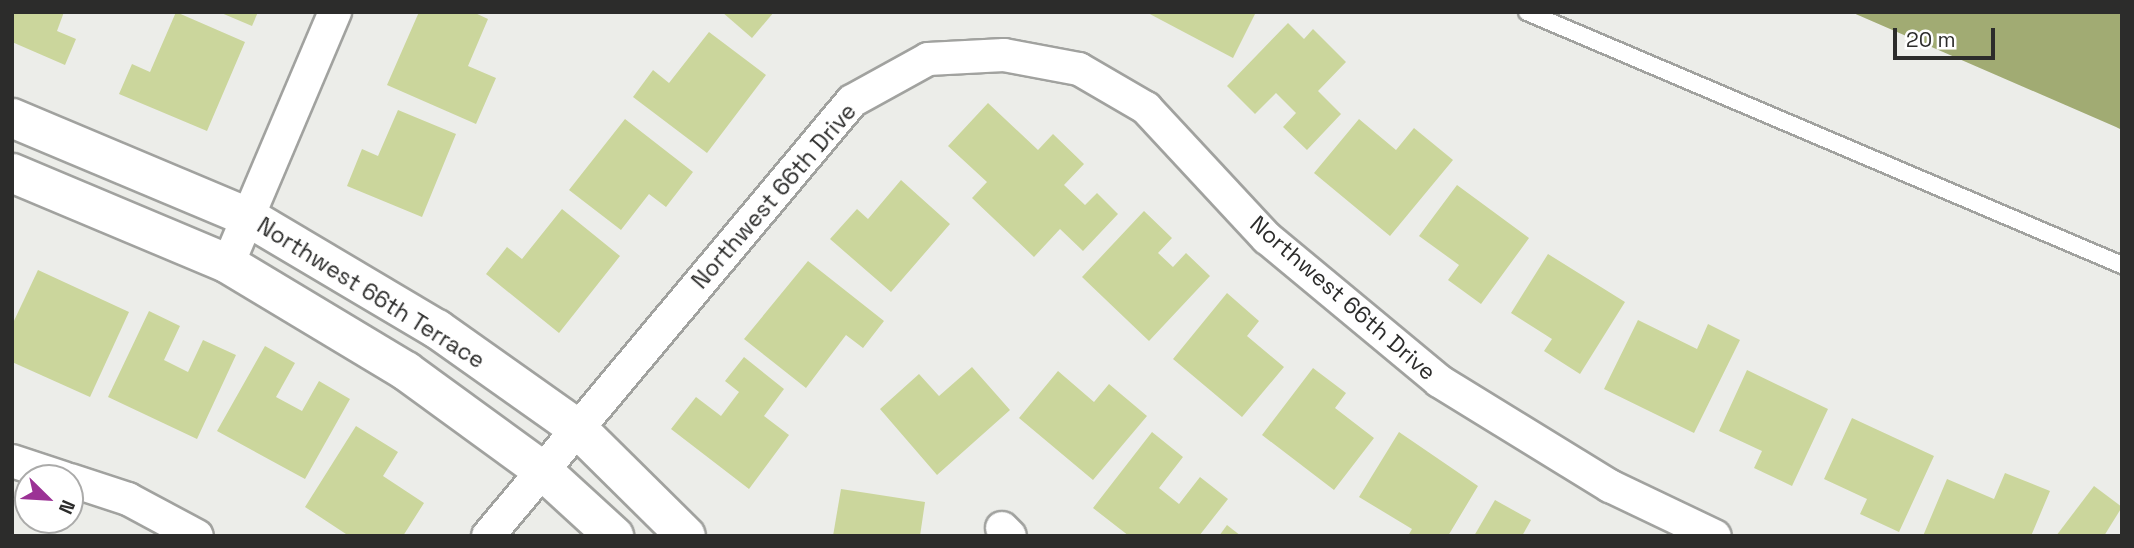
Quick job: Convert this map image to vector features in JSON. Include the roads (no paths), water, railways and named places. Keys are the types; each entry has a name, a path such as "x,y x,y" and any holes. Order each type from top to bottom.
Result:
{"street":[{"path":"228,264 335,12"},
{"name":"Northwest 66th Drive","path":"488,536 852,101 928,59 1004,55 1079,69 1146,108 1267,239 1439,381 1610,486 1715,536"},
{"name":"Northwest 66th Terrace","path":"12,118 248,217 437,329 577,428 686,536"},
{"name":"Northwest 66th Terrace","path":"12,173 228,264 406,371 542,470 614,536"},
{"path":"84,485 128,499 197,536"}],"lane":[{"path":"1527,12 2122,265"}]}
